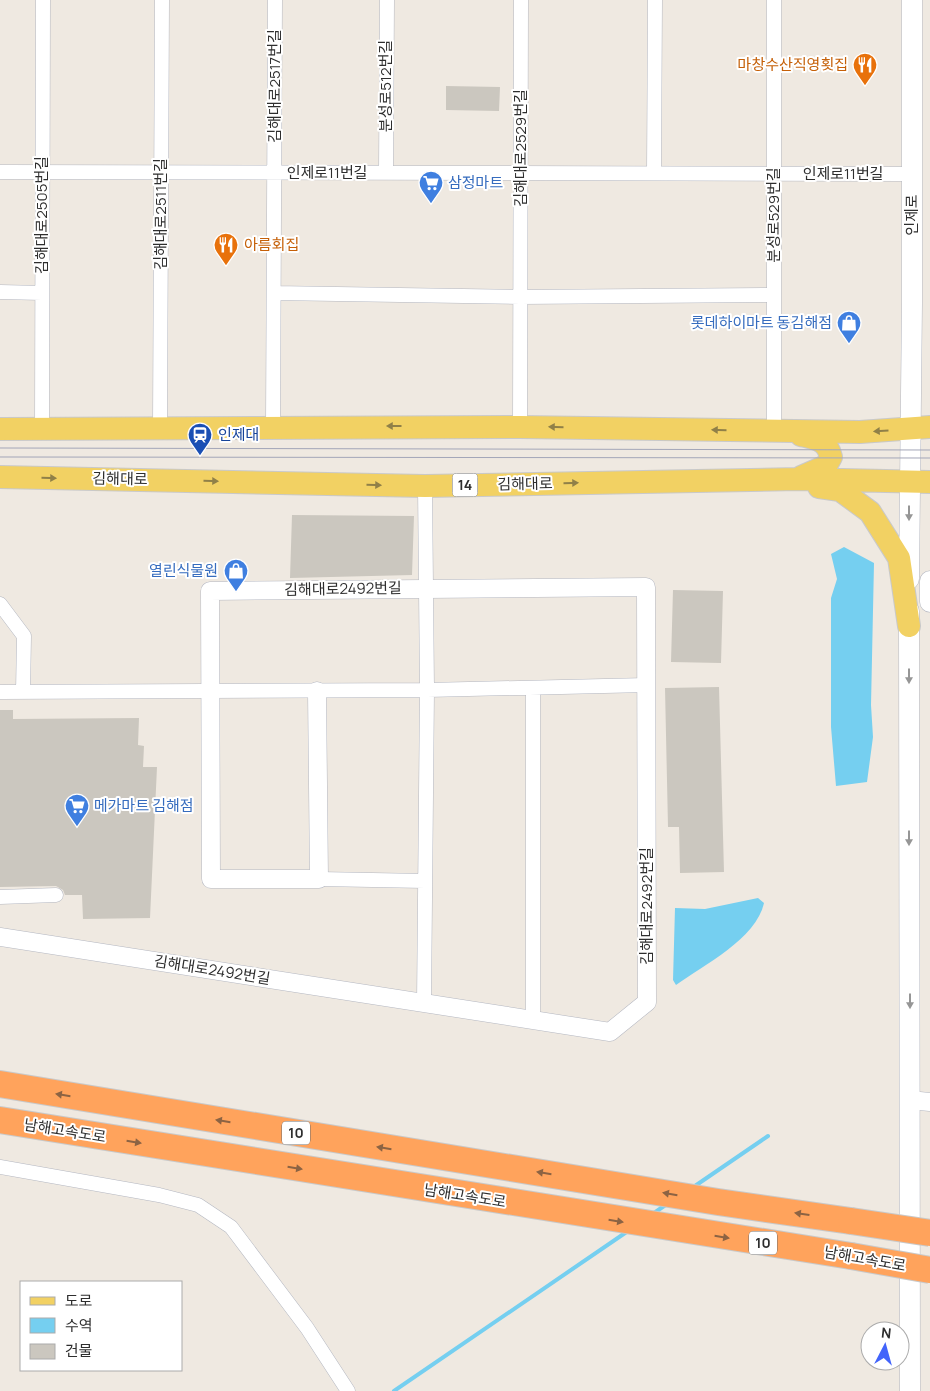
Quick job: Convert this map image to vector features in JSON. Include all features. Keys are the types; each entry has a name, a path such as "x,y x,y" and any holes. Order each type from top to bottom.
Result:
{"highway":[{"name":"10","path":"0,1084 718,1202 930,1233"},
{"name":"남해고속도로","path":"0,1120 930,1270"}],"main road":[{"name":"인제로","path":"910,1391 909,626 920,483 912,174 912,0"},
{"path":"0,429 273,426 780,431 920,428"},
{"path":"780,431 820,439 828,447 831,457 826,466 798,478"},
{"name":"김해대로","path":"0,477 425,486 798,478 920,483"},
{"path":"766,479 840,490 870,512 899,558 909,626"},
{"path":"930,581 930,602"}],"street":[{"name":"김해대로2505번길","path":"42,429 43,0"},
{"name":"김해대로2511번길","path":"160,428 162,0"},
{"name":"김해대로2517번길","path":"273,426 275,0"},
{"name":"분성로512번길","path":"386,0 386,173"},
{"name":"김해대로2529번길","path":"520,427 521,0"},
{"path":"654,173 655,0"},
{"name":"분성로529번길","path":"774,0 774,295 780,431"},
{"name":"인제로11번길","path":"0,172 912,174"},
{"path":"0,292 42,293"},
{"path":"274,293 520,297 774,295"},
{"path":"424,1003 427,690 425,486"},
{"name":"김해대로2492번길","path":"0,937 610,1032 647,1002 646,587 210,591 211,879 425,881"},
{"path":"0,604 24,636 23,692"},
{"path":"0,692 427,690 647,685"},
{"path":"533,688 534,1020"},
{"path":"317,691 318,879"},
{"path":"0,897 56,895"},
{"path":"910,1100 930,1102"},
{"path":"0,1167 159,1194 198,1205 231,1227 307,1328 348,1391"}],"water":[{"path":"844,547 874,563 871,705 873,737 867,782 836,786 831,727 831,598 837,579 831,554"},
{"path":"758,898 764,903 759,916 751,928 728,950 676,985 673,980 675,908 705,909"}],"building":[{"path":"446,86 500,87 499,111 446,110"},
{"path":"292,515 414,516 412,575 290,578"},
{"path":"673,590 723,591 721,663 671,662"},
{"path":"719,687 724,872 680,873 679,827 668,827 665,688"},
{"name":"메가마트 김해점","path":"0,710 13,710 13,719 139,718 138,745 144,746 143,767 157,767 150,918 83,919 82,895 65,895 63,890 56,886 0,887"}],"waterway":[{"path":"692,1188 768,1136"},
{"path":"654,1213 667,1204"},
{"path":"394,1391 628,1231"}],"tram line":[{"path":"0,448 930,450"},
{"path":"0,457 930,458"}],"place":[{"name":"마창수산직영횟집","path":"865,86"},
{"name":"삼정마트","path":"431,204"},
{"name":"아름회집","path":"226,266"},
{"name":"롯데하이마트 동김해점","path":"849,344"},
{"name":"인제대","path":"200,456"},
{"name":"열린식물원","path":"236,592"},
{"name":"메가마트 김해점","path":"77,827"}]}
